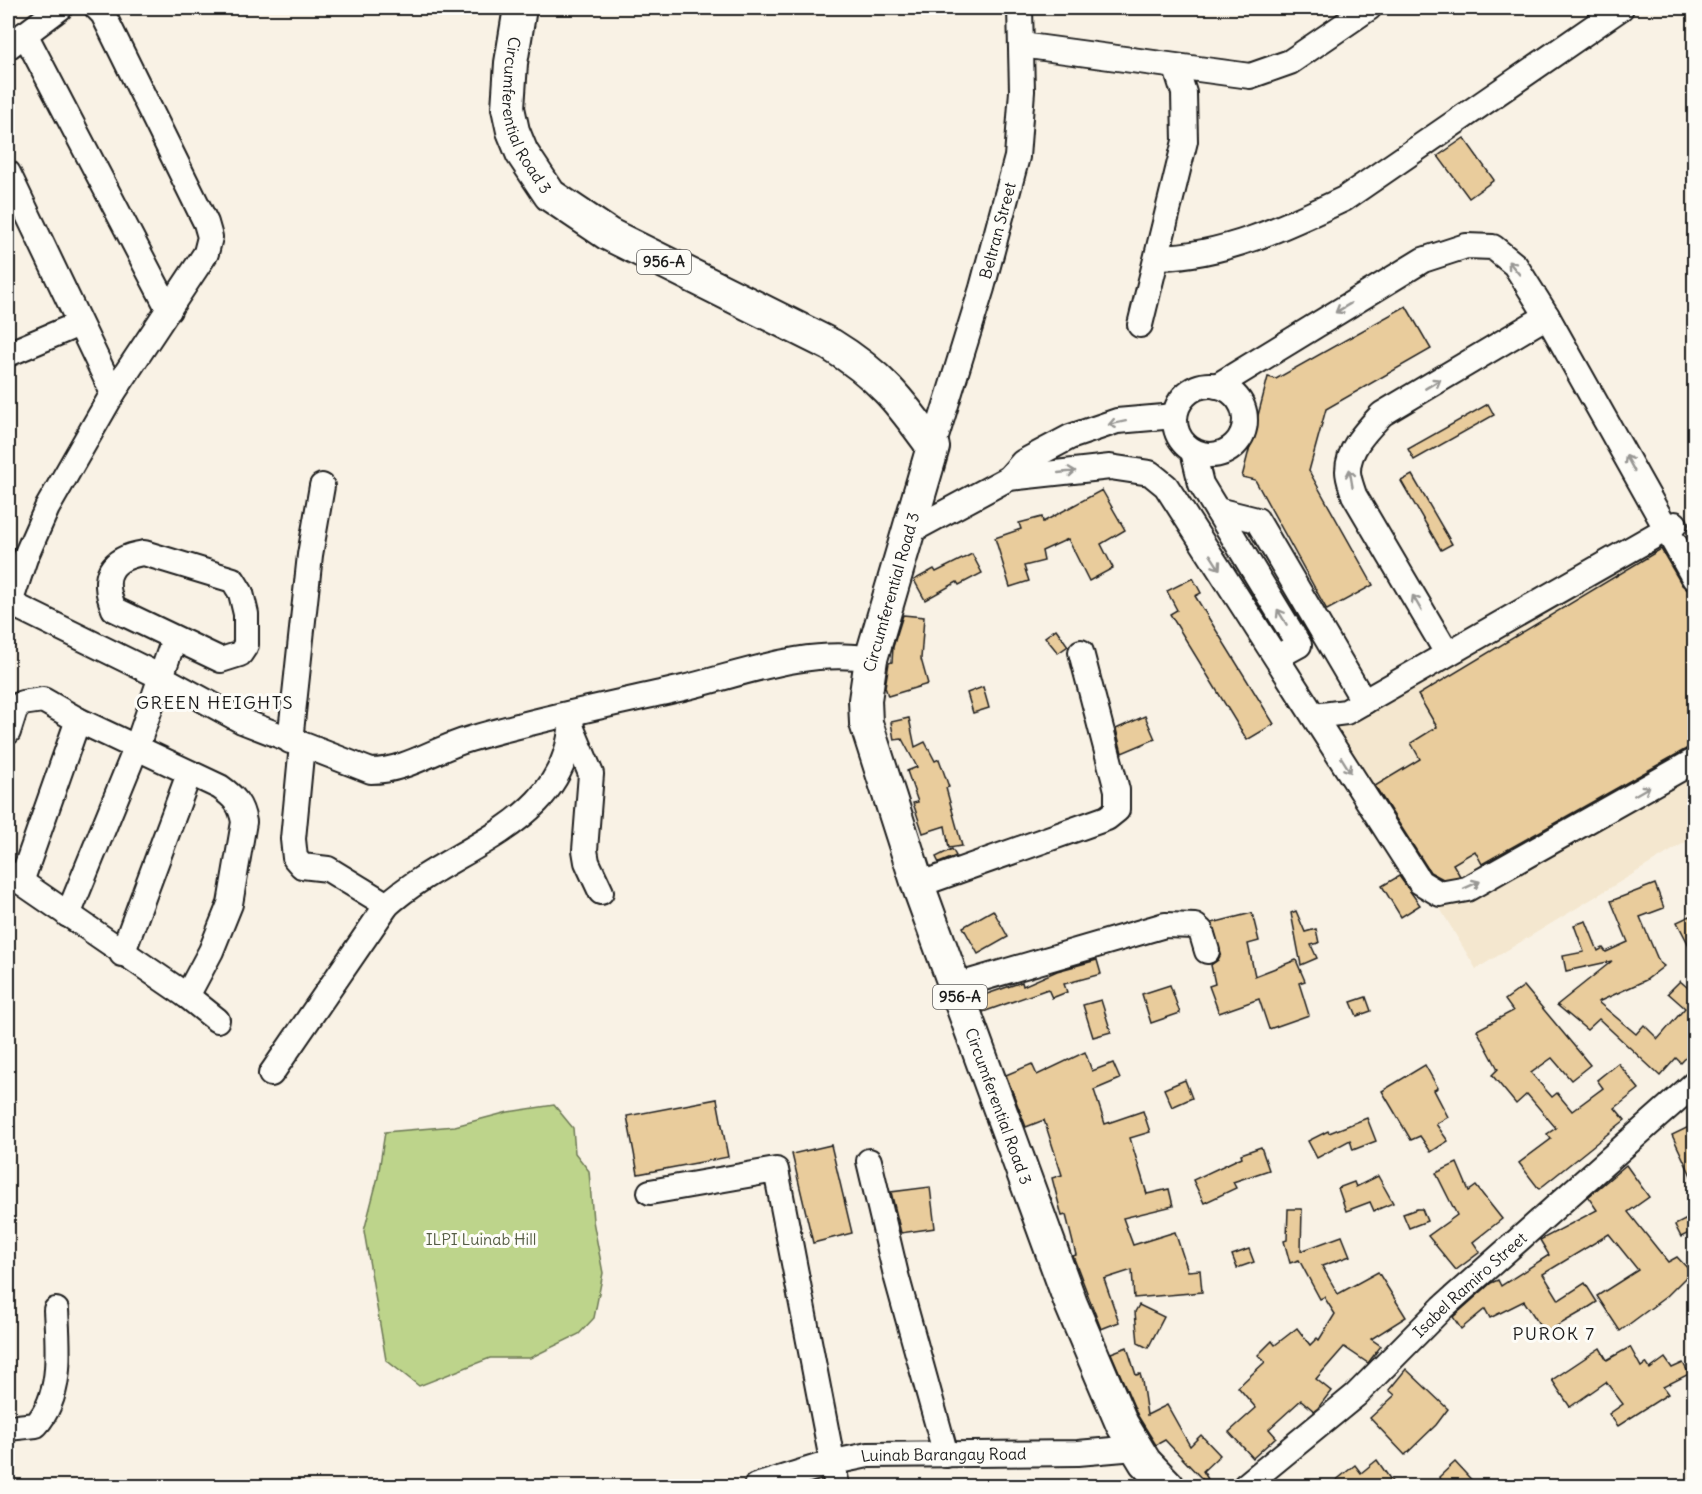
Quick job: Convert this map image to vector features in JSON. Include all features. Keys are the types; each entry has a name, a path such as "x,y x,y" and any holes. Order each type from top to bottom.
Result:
{"main road":[{"name":"Circumferential Road 3","path":"520,8 511,63 508,108 513,132 522,153 550,195 608,234 831,345 858,362 897,398 933,447 871,659 865,700 866,723 918,885 1071,1304 1112,1404 1135,1448 1168,1486"}],"street":[{"path":"60,8 16,40 169,310"},
{"path":"97,8 108,24 206,223 210,237 198,268 113,393 47,508 25,558 9,603 163,678 242,721 371,771 384,771 459,742 572,721 794,660 844,655 871,659"},
{"name":"Beltran Street","path":"933,447 991,257 1017,157 1021,126 1020,8"},
{"path":"1021,45 1176,68 1250,76 1270,71 1320,44 1369,8"},
{"path":"1158,257 1209,253 1293,223 1344,199 1621,8"},
{"path":"1140,326 1185,141 1184,93 1176,68"},
{"path":"8,173 113,393"},
{"path":"1299,645 1201,484 1192,452 1182,442 1176,430 1175,416 1185,396 1194,389 1217,386 1423,260 1466,246 1493,248 1515,265 1666,522 1695,578"},
{"path":"1447,653 1354,495 1348,471 1354,450 1367,430 1382,414 1547,316"},
{"path":"8,354 79,324"},
{"path":"1201,484 1222,454 1240,440 1245,418 1237,397 1217,386"},
{"path":"907,533 1009,478 1023,462 1070,437 1117,421 1175,416"},
{"path":"1192,452 1207,456 1222,454"},
{"path":"1009,478 1110,467 1150,473 1166,486 1420,882 1440,894 1467,889 1695,761"},
{"path":"321,486 310,555 296,743 293,839 295,858 302,866 328,869 387,905"},
{"path":"1218,510 1257,520 1364,702"},
{"path":"1666,522 1695,550"},
{"path":"1315,716 1346,712 1666,522"},
{"path":"144,553 233,580 242,593 247,623 246,645 240,654 221,660 174,639 114,609 108,596 108,578 116,561 127,555 144,553"},
{"path":"1277,657 1321,629"},
{"path":"68,915 137,746 163,678 174,639"},
{"path":"918,885 1107,818 1117,810 1117,790 1081,652"},
{"path":"8,732 15,710 22,703 43,700 78,720 137,746 189,774 220,786 235,797 242,809 244,822 230,904 211,951 187,996"},
{"path":"78,720 14,878 187,996 217,1020"},
{"path":"572,721 591,774 585,850 587,862 601,892"},
{"path":"271,1074 387,905 413,885 488,841 525,812 562,769 569,750 572,721"},
{"path":"123,954 189,774"},
{"path":"956,986 1165,925 1195,926 1201,931 1208,951"},
{"name":"Isabel Ramiro Street","path":"1245,1486 1356,1395 1443,1307 1695,1083"},
{"path":"869,1161 896,1275 946,1455"},
{"path":"650,1192 776,1170 837,1486"},
{"path":"8,1428 36,1425 46,1414 59,1365 57,1310"},
{"name":"Luinab Barangay Road","path":"762,1486 834,1462 898,1453 1078,1454 1135,1448"}],"shaded area":[{"path":"1664,533 1694,583 1694,837 1476,969 1334,730"}],"green space":[{"name":"ILPI Luinab Hill","path":"554,1105 573,1128 575,1153 589,1171 593,1221 603,1273 594,1318 579,1334 530,1358 490,1358 419,1386 386,1360 364,1231 378,1177 385,1132 455,1126 508,1112"}],"building":[{"path":"1464,138 1494,180 1469,198 1438,156"},
{"path":"1406,306 1431,349 1326,409 1309,471 1373,585 1327,610 1255,480 1242,477 1268,377 1276,379"},
{"path":"1488,404 1494,415 1414,460 1408,449"},
{"path":"1412,475 1452,544 1441,550 1401,481"},
{"path":"1102,490 1125,530 1101,544 1113,568 1089,581 1068,539 1042,551 1044,561 1024,566 1029,581 1010,587 995,538 1021,529 1019,523 1042,517 1043,522"},
{"path":"1661,549 1682,585 1695,596 1695,744 1482,864 1475,851 1453,864 1460,876 1443,879 1430,872 1375,786 1420,759 1411,743 1437,727 1418,695"},
{"path":"972,554 982,573 959,585 957,582 925,600 914,580 934,569 936,572"},
{"path":"1193,578 1201,593 1195,596 1274,724 1247,740 1170,614 1177,610 1167,591"},
{"path":"903,615 924,617 921,659 928,684 888,696 885,687 889,663 892,662 893,647"},
{"path":"1056,629 1068,646 1058,653 1045,637"},
{"path":"983,687 989,708 973,713 967,693"},
{"path":"1145,716 1155,739 1122,753 1116,729"},
{"path":"909,718 915,747 925,742 935,761 939,759 949,787 946,788 962,846 949,848 945,826 923,833 913,803 918,802 907,771 917,767 902,739 894,740 891,722"},
{"path":"952,849 956,856 939,863 936,857"},
{"path":"1399,876 1420,905 1401,917 1382,886"},
{"path":"1655,884 1664,908 1640,917 1659,962 1664,966 1646,980 1598,1002 1636,1034 1644,1025 1658,1039 1685,1008 1668,993 1680,981 1695,994 1695,1048 1681,1063 1676,1058 1660,1076 1599,1019 1587,1030 1557,1005 1612,961 1566,971 1563,956 1584,952 1574,925 1586,921 1598,951 1603,948 1606,952 1628,942 1611,901"},
{"path":"993,910 1008,937 978,954 963,927"},
{"path":"1296,911 1305,932 1316,929 1319,943 1311,945 1317,958 1301,965 1291,913"},
{"path":"1252,913 1259,941 1248,944 1255,976 1296,960 1305,981 1299,983 1309,1015 1269,1029 1259,999 1219,1013 1209,986 1215,984 1211,965 1218,960 1221,954 1212,923"},
{"path":"1690,916 1695,925 1695,957 1677,922"},
{"path":"1097,960 1101,974 1064,984 1067,992 1052,998 1048,989 983,1012 979,998 987,994 1022,982 1023,986 1057,971"},
{"path":"1170,985 1180,1013 1151,1023 1142,994"},
{"path":"1524,986 1590,1065 1571,1080 1552,1058 1531,1073 1552,1097 1557,1093 1572,1111 1603,1088 1597,1080 1618,1063 1639,1089 1615,1108 1625,1120 1539,1189 1519,1163 1551,1139 1547,1134 1556,1128 1527,1094 1516,1104 1492,1075 1498,1069 1477,1030 1513,1011 1505,1000"},
{"path":"1366,997 1371,1011 1357,1016 1351,1002"},
{"path":"1101,1000 1111,1032 1093,1037 1083,1005"},
{"path":"1085,1052 1092,1071 1113,1063 1120,1079 1094,1090 1105,1124 1143,1111 1150,1132 1130,1138 1147,1194 1169,1189 1173,1206 1123,1218 1133,1245 1175,1232 1188,1271 1200,1270 1202,1292 1134,1298 1132,1270 1104,1279 1119,1322 1101,1329 1073,1256 1076,1255 1066,1215 1062,1216 1052,1178 1062,1175 1044,1120 1026,1127 1006,1075 1032,1064 1037,1075"},
{"path":"1425,1065 1438,1088 1434,1090 1448,1117 1436,1124 1448,1141 1431,1152 1420,1136 1411,1140 1382,1091"},
{"path":"1185,1080 1192,1098 1172,1107 1164,1089"},
{"path":"717,1099 728,1157 638,1174 627,1116"},
{"path":"1367,1118 1376,1141 1353,1150 1350,1140 1317,1158 1308,1141 1328,1131 1329,1133"},
{"path":"1695,1124 1695,1184 1672,1135"},
{"path":"831,1145 852,1233 813,1243 792,1154"},
{"path":"1261,1147 1269,1170 1233,1182 1236,1188 1204,1203 1193,1180 1242,1157 1241,1154"},
{"path":"1457,1163 1469,1191 1476,1186 1502,1219 1473,1242 1480,1252 1456,1270 1428,1236 1457,1215 1436,1173"},
{"path":"1626,1165 1649,1197 1628,1212 1668,1262 1677,1257 1691,1272 1667,1296 1620,1331 1597,1296 1638,1270 1609,1234 1543,1274 1559,1300 1585,1283 1597,1302 1583,1311 1545,1333 1524,1301 1490,1318 1485,1309 1461,1329 1453,1317 1491,1283 1498,1280 1501,1286 1549,1255 1540,1240 1597,1210 1588,1197"},
{"path":"1378,1176 1393,1203 1374,1211 1370,1202 1346,1211 1338,1188 1354,1182 1356,1187"},
{"path":"930,1187 935,1228 901,1233 891,1192"},
{"path":"1288,1209 1302,1209 1301,1251 1342,1236 1350,1256 1322,1266 1338,1294 1378,1272 1406,1317 1371,1339 1381,1346 1368,1363 1344,1347 1316,1379 1331,1391 1318,1408 1314,1411 1301,1400 1269,1429 1276,1437 1253,1458 1229,1432 1256,1408 1238,1387 1265,1362 1258,1355 1272,1341 1275,1345 1297,1328 1310,1345 1317,1338 1319,1340 1335,1314 1324,1297 1320,1299 1299,1260 1290,1263 1284,1241 1287,1240"},
{"path":"1422,1209 1427,1221 1409,1228 1403,1214"},
{"path":"1687,1219 1693,1231 1681,1237 1675,1225"},
{"path":"1249,1249 1254,1262 1237,1268 1232,1255"},
{"path":"1139,1305 1164,1317 1148,1348 1138,1343 1135,1312"},
{"path":"1127,1347 1136,1375 1140,1374 1147,1415 1167,1405 1190,1446 1201,1435 1220,1455 1203,1471 1208,1479 1204,1481 1165,1440 1156,1445 1138,1416 1111,1353"},
{"path":"1630,1347 1641,1367 1646,1363 1650,1369 1665,1358 1672,1368 1683,1363 1689,1374 1663,1387 1668,1394 1618,1426 1609,1414 1623,1404 1606,1382 1570,1407 1552,1380 1600,1348 1607,1360"},
{"path":"1406,1369 1448,1409 1436,1425 1405,1455 1370,1418 1395,1395 1389,1390"},
{"path":"1377,1460 1395,1486 1329,1486 1355,1465 1361,1473"},
{"path":"1455,1462 1477,1486 1447,1486 1439,1477"}],"district":[{"name":"GREEN HEIGHTS","path":"215,703"},
{"name":"PUROK 7","path":"1554,1334"}]}
